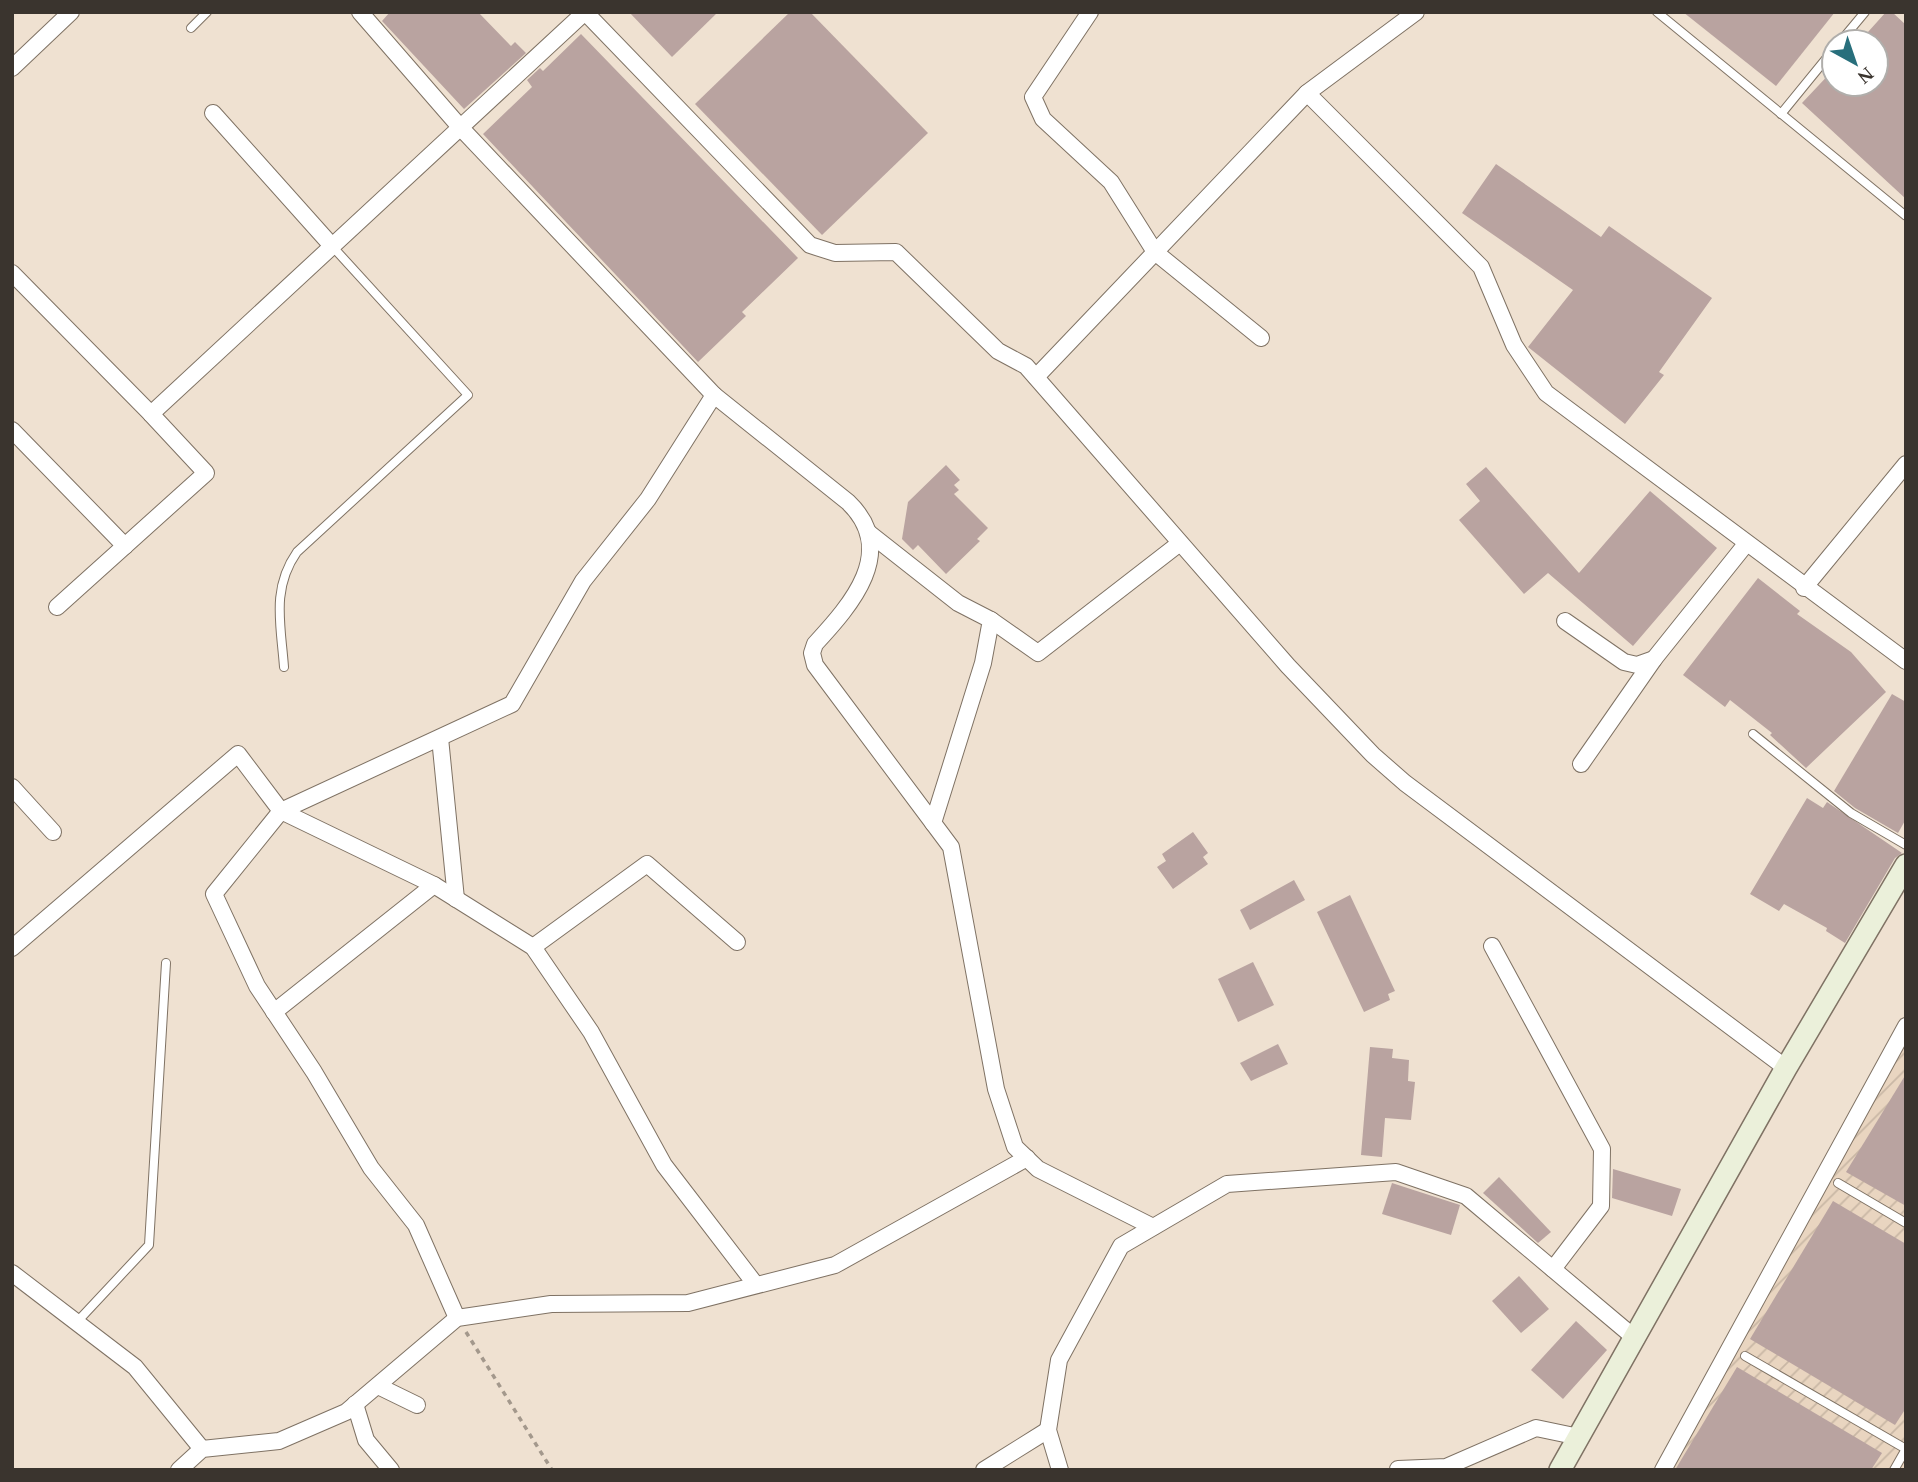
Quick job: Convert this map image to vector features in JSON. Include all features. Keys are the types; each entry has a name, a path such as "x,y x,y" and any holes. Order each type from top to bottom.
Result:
{"street":[{"path":"12,68 71,12"},
{"path":"360,12 460,127 714,395 861,514 869,533 870,563 859,590 815,644 812,653 815,665 951,847 996,1089 1015,1147 1038,1168 1153,1227"},
{"path":"151,414 585,12 810,245 835,253 896,252 998,351 1026,366 1288,666 1373,755 1405,783 1786,1068"},
{"path":"1090,12 1033,97 1043,120 1111,183 1155,252 1261,338"},
{"path":"1036,377 1307,93 1416,12"},
{"path":"1307,93 1481,267 1514,345 1546,393 1906,661"},
{"path":"213,113 332,246"},
{"path":"12,273 206,473 57,607"},
{"path":"457,1318 416,1225 371,1168 257,986 214,894 281,811 512,704 583,581 648,499 714,395"},
{"path":"12,430 125,546"},
{"path":"1804,587 1906,464"},
{"path":"869,533 958,603 991,620 1038,653 1180,543"},
{"path":"1581,764 1654,659 1746,544"},
{"path":"933,823 983,663 991,620"},
{"path":"1565,621 1624,662 1637,665 1654,659"},
{"path":"440,738 456,899"},
{"path":"12,948 238,754 281,811 434,885 533,947 591,1032 664,1165 757,1285"},
{"path":"12,787 53,832"},
{"path":"533,947 647,864 737,942"},
{"path":"1560,1470 1786,1068 1906,865"},
{"path":"274,1012 434,885"},
{"path":"1492,946 1602,1149 1601,1206 1553,1269"},
{"path":"1663,1470 1906,1026"},
{"path":"179,1470 202,1449 279,1441 346,1412 457,1318 551,1304 688,1303 835,1265 1027,1158"},
{"path":"1059,1470 1048,1430 1059,1360 1121,1246 1227,1184 1396,1172 1466,1196 1636,1339"},
{"path":"12,1273 135,1367 202,1449"},
{"path":"378,1386 417,1405"},
{"path":"355,1405 366,1440 391,1470"},
{"path":"1398,1469 1446,1467 1536,1428 1579,1437"},
{"path":"984,1470 1048,1430"}],"lane":[{"path":"191,28 207,12"},
{"path":"1657,12 1906,216"},
{"path":"1852,28 1865,12"},
{"path":"1781,114 1820,67"},
{"path":"284,667 279,589 286,569 303,547 468,395 332,246"},
{"path":"1753,734 1851,813 1906,845"},
{"path":"76,1323 149,1245 166,963"},
{"path":"1839,1183 1906,1223"},
{"path":"1745,1356 1906,1449 1894,1470"}],"path":[{"path":"457,1318 552,1470"}],"shaded area":[{"path":"1906,1033 1906,1470 1655,1470"}],"building":[{"path":"390,12 478,12 511,46 515,42 526,53 464,109 382,21"},
{"path":"629,12 718,12 672,57"},
{"path":"790,12 810,12 928,133 822,235 695,104"},
{"path":"1683,12 1835,12 1776,86"},
{"path":"1886,12 1892,12 1906,25 1906,199 1802,103 1820,84 1820,98 1890,98 1890,28 1872,28"},
{"path":"581,34 798,258 742,312 746,316 698,362 483,134 532,87 527,80 540,68 543,71"},
{"path":"1496,164 1601,237 1609,226 1712,298 1659,372 1664,375 1625,424 1528,347 1573,290 1462,213"},
{"path":"946,465 960,480 954,485 959,490 954,494 988,528 977,539 980,541 946,574 918,545 913,550 902,539 908,502"},
{"path":"1486,467 1579,573 1650,491 1717,548 1633,646 1548,573 1524,594 1459,520 1480,501 1466,484"},
{"path":"1758,578 1800,611 1797,614 1851,652 1886,692 1806,768 1770,735 1772,733 1730,700 1725,707 1683,675"},
{"path":"1892,694 1906,702 1906,819 1898,833 1855,808 1834,791"},
{"path":"1807,798 1823,808 1827,802 1902,853 1895,858 1845,943 1826,931 1827,928 1784,904 1779,911 1750,894"},
{"path":"1193,832 1208,853 1203,857 1208,864 1173,889 1157,867 1166,861 1162,854"},
{"path":"1294,880 1305,900 1250,930 1240,910"},
{"path":"1350,895 1395,991 1388,994 1390,1000 1364,1012 1317,912"},
{"path":"1253,962 1274,1005 1238,1022 1218,979"},
{"path":"1278,1044 1288,1064 1251,1081 1240,1063"},
{"path":"1370,1047 1393,1049 1392,1058 1409,1060 1408,1081 1415,1082 1411,1120 1385,1118 1382,1157 1361,1155"},
{"path":"1906,1074 1906,1206 1846,1172"},
{"path":"1613,1169 1681,1189 1672,1216 1612,1198"},
{"path":"1499,1177 1551,1232 1538,1243 1483,1193"},
{"path":"1392,1183 1460,1205 1451,1235 1382,1214"},
{"path":"1833,1201 1906,1244 1906,1408 1895,1425 1750,1339"},
{"path":"1519,1276 1549,1309 1521,1333 1492,1301"},
{"path":"1576,1321 1607,1350 1563,1399 1531,1370"},
{"path":"1737,1367 1882,1453 1871,1470 1675,1470"}]}
